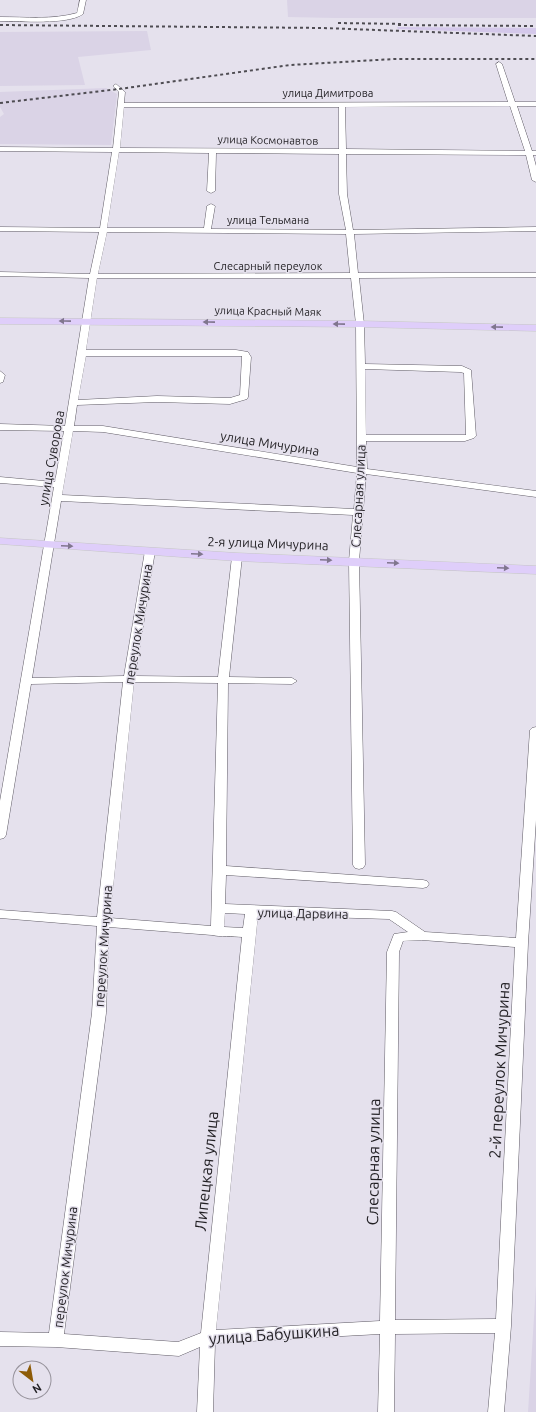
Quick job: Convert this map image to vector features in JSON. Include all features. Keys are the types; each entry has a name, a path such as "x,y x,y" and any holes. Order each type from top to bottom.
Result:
{"main road":[{"name":"улица Красный Маяк","path":"0,320 360,324 536,328"},
{"name":"2-я улица Мичурина","path":"0,541 238,557 536,570"}],"street":[{"path":"0,19 44,19 73,16 80,14 83,0"},
{"path":"499,64 512,104 533,153 536,180"},
{"name":"улица Суворова","path":"0,836 82,354 93,276 103,230 116,150 122,92 116,86"},
{"name":"Слесарная улица","path":"342,104 343,194 350,232 353,277 360,324 362,471 354,561 359,865"},
{"name":"улица Димитрова","path":"120,105 536,104"},
{"name":"улица Космонавтов","path":"0,149 533,153"},
{"path":"211,191 213,151"},
{"path":"207,230 211,206"},
{"name":"улица Тельмана","path":"0,229 350,232 536,229"},
{"name":"Слесарный переулок","path":"0,274 93,276 353,277 536,275"},
{"path":"73,403 157,399 230,401 244,397 247,357 245,354 236,352 82,354"},
{"path":"360,366 462,370 468,372 471,436 465,438 362,438"},
{"path":"0,374 2,375 0,380"},
{"name":"улица Мичурина","path":"0,427 69,427 103,429 362,471 536,494"},
{"path":"0,480 60,485"},
{"path":"57,498 358,512"},
{"name":"переулок Мичурина","path":"56,1340 99,1013 103,923 129,680 150,551"},
{"path":"216,932 219,908 224,680 238,557"},
{"path":"26,680 292,681"},
{"name":"2-й переулок Мичурина","path":"496,1412 503,1326 522,943 536,730"},
{"path":"220,870 423,884"},
{"path":"219,908 252,910"},
{"name":"улица Дарвина","path":"0,914 216,932 249,933 252,910 392,915 422,936"},
{"name":"Липецкая улица","path":"205,1412 208,1337 249,933"},
{"path":"422,936 522,943"},
{"name":"Слесарная улица","path":"386,1412 393,952 398,937 422,936"},
{"name":"улица Бабушкина","path":"0,1339 56,1340 179,1349 208,1337 388,1328 503,1326"}],"shaded area":[{"path":"287,0 536,0 536,18 288,17"},
{"path":"397,27 536,28 536,34 398,29"},
{"path":"147,31 151,50 78,57 85,85 0,86 0,32"},
{"path":"106,88 117,94 111,145 0,144 0,117 4,114 0,107 0,92"},
{"path":"536,1286 536,1412 528,1412"}],"railway":[{"path":"338,23 404,24"},
{"path":"0,25 323,28 536,36"},
{"path":"398,25 536,26"},
{"path":"0,103 119,89 290,65 394,59 536,59"}]}
